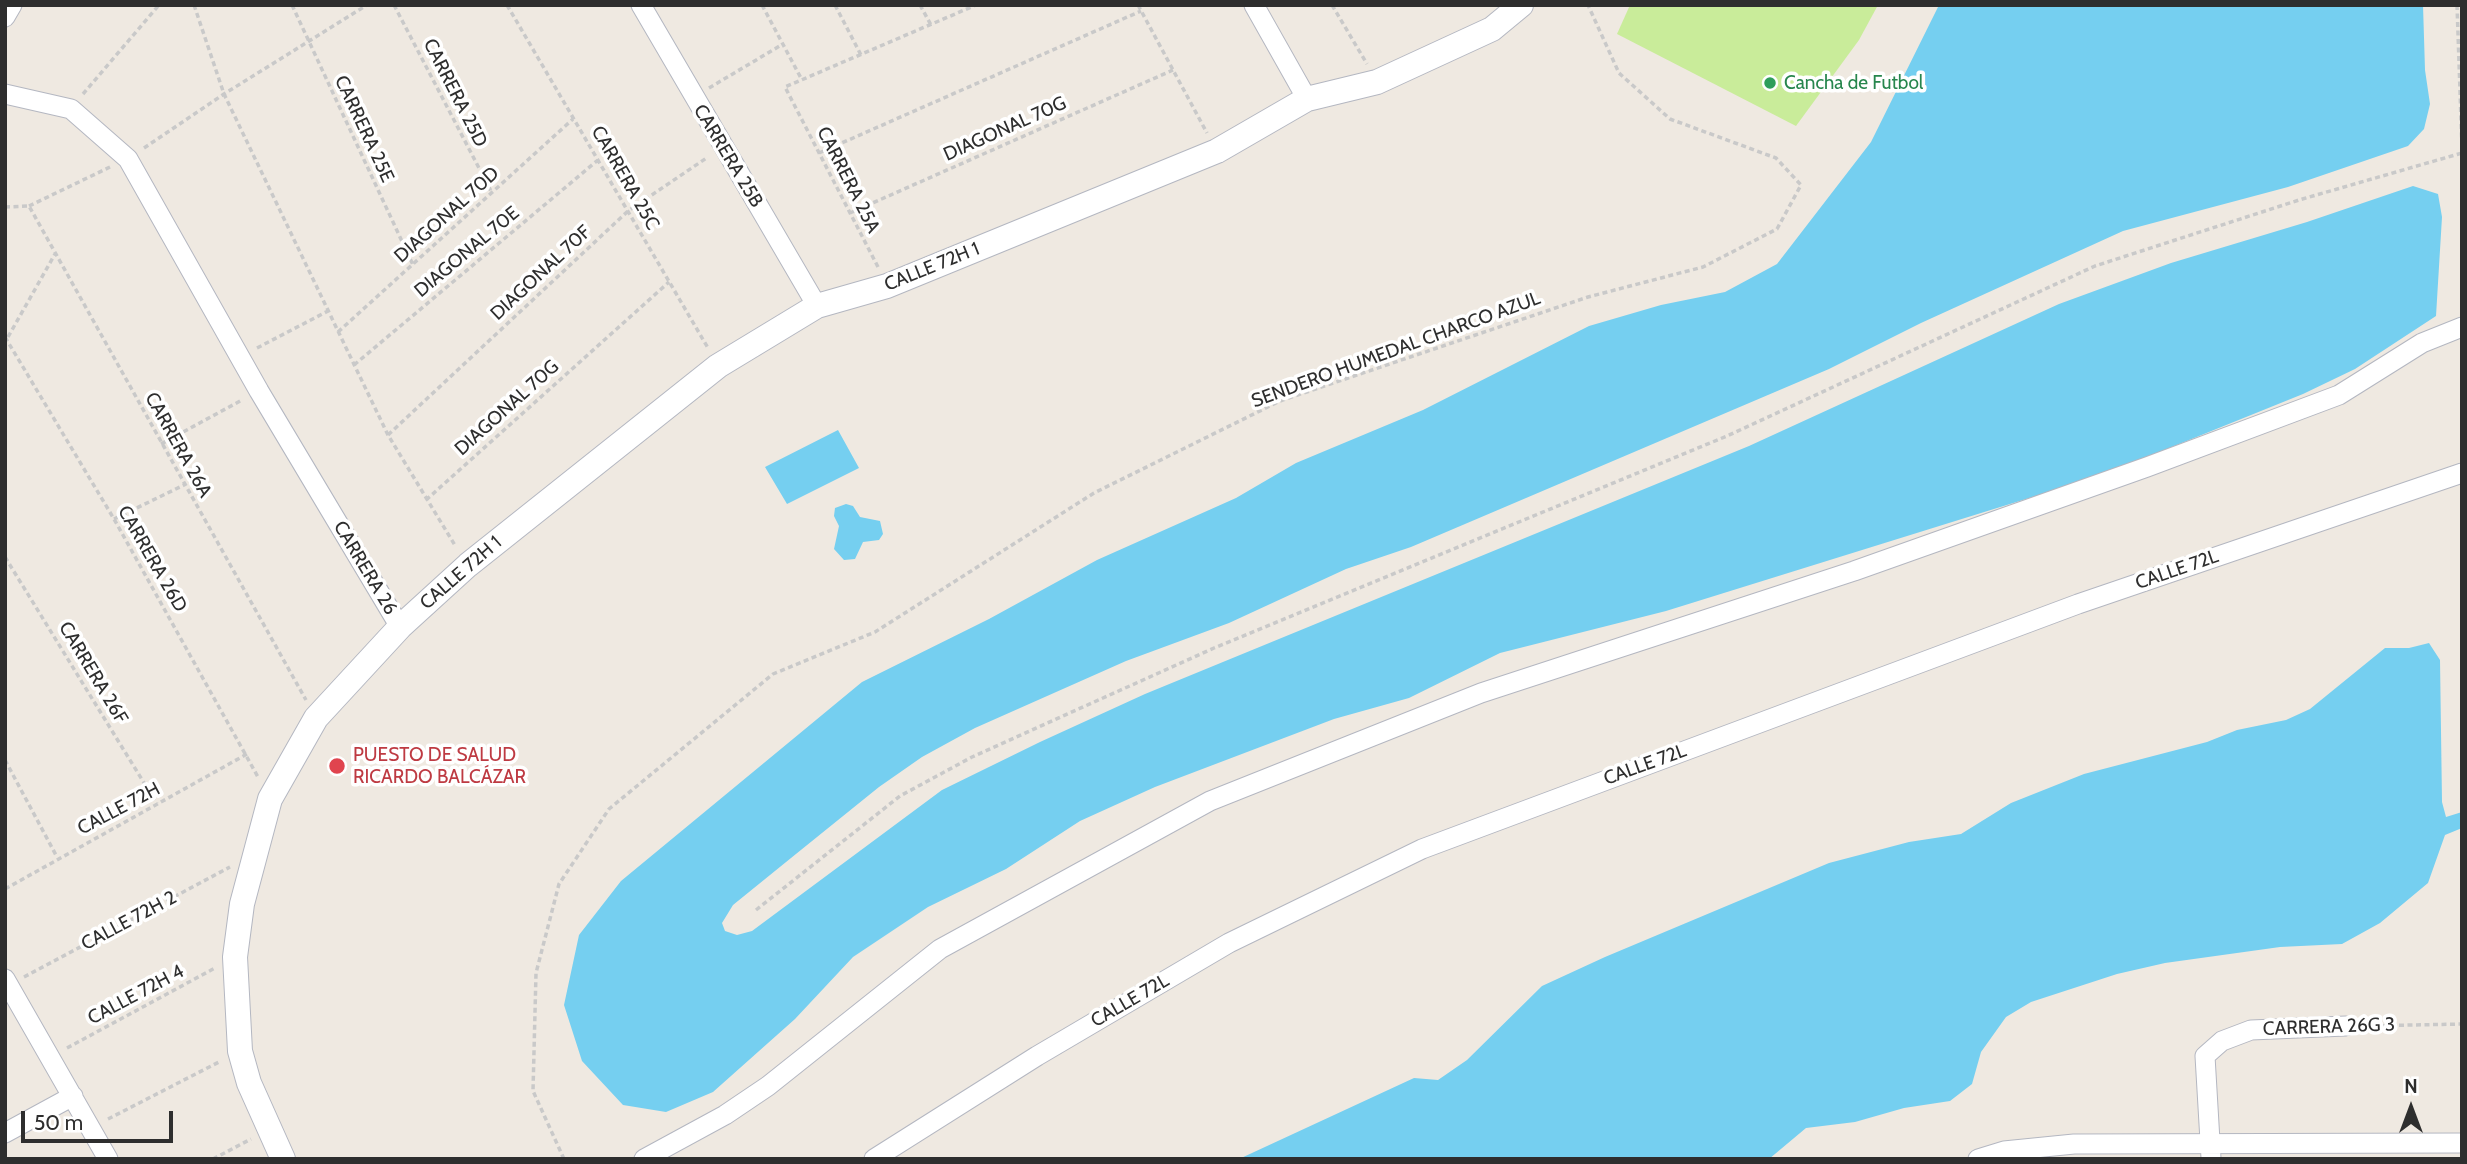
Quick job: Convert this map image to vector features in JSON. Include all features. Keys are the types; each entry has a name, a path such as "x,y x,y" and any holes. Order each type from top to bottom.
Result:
{"street":[{"path":"5,17 12,5"},
{"name":"CARRERA 25B","path":"641,5 817,306"},
{"path":"1254,5 1307,99"},
{"name":"CALLE 72H 1","path":"400,627 467,565 718,366 817,306 887,286 1217,151 1307,99 1377,82 1493,29 1521,5"},
{"name":"CARRERA 26","path":"5,94 71,109 128,159 259,391 400,627 316,718 270,799 254,854 235,957 240,1051 248,1083 283,1159"},
{"path":"644,1159 725,1115 768,1086 940,949 1210,801 1481,693 1854,571 2326,400 2422,343 2462,327"},
{"name":"CALLE 72L","path":"874,1159 1037,1056 1229,943 1422,849 2078,604 2462,473"},
{"path":"7,984 108,1159"},
{"name":"CARRERA 26G 3","path":"2211,1152 2205,1056 2222,1041 2251,1030 2346,1026"},
{"path":"5,1133 73,1096"},
{"path":"1978,1159 2004,1151 2074,1144 2211,1152 2462,1143"}],"path":[{"path":"71,109 159,5"},
{"path":"194,5 224,94 388,435 467,565"},
{"name":"CARRERA 25E","path":"292,5 306,41 413,265"},
{"path":"224,94 366,5"},
{"name":"CARRERA 25D","path":"394,5 492,193"},
{"name":"CARRERA 25C","path":"507,5 718,366"},
{"path":"762,5 802,80 976,5"},
{"path":"835,5 861,55"},
{"path":"920,5 931,25"},
{"path":"1138,5 1217,151"},
{"name":"SENDERO HUMEDAL CHARCO AZUL","path":"564,1159 533,1091 536,973 559,884 608,809 773,674 875,632 1094,493 1280,401 1588,296 1703,267 1777,229 1801,184 1776,158 1670,119 1619,73 1587,5"},
{"path":"756,910 900,796 972,757 1214,648 1727,436 2095,267 2299,200 2462,151 2457,5"},
{"path":"1334,6 1377,82"},
{"path":"819,153 1141,11"},
{"path":"693,97 783,44"},
{"name":"DIAGONAL 70G","path":"850,213 1172,69"},
{"name":"CARRERA 25A","path":"802,80 785,87 887,286"},
{"name":"DIAGONAL 70D","path":"338,332 574,119"},
{"name":"DIAGONAL 70F","path":"388,435 628,211 724,146"},
{"name":"DIAGONAL 70E","path":"354,365 598,160"},
{"name":"CARRERA 26A","path":"5,207 29,206 316,718"},
{"path":"7,337 55,254"},
{"name":"DIAGONAL 70G","path":"426,500 669,282"},
{"path":"240,358 328,311"},
{"name":"CARRERA 26D","path":"7,337 114,519 270,799"},
{"path":"161,444 259,391"},
{"path":"114,519 184,485"},
{"name":"CARRERA 26F","path":"5,557 157,804"},
{"name":"CALLE 72H","path":"5,889 247,754"},
{"path":"5,760 57,858"},
{"name":"CALLE 72H 2","path":"7,984 254,854"},
{"name":"CALLE 72H 4","path":"50,1057 235,957"},
{"name":"CARRERA 26G 3","path":"2346,1026 2462,1024"},
{"path":"91,1128 240,1051"},
{"path":"213,1159 270,1130"}],"green space":[{"name":"Cancha de Futbol","path":"1630,5 1878,5 1859,40 1796,126 1617,34"}],"water":[{"path":"1939,5 2423,5 2425,70 2430,104 2424,129 2408,146 2288,187 2123,231 1921,323 1829,369 1411,547 1346,569 1229,623 1126,661 975,728 922,757 879,787 733,905 722,923 725,931 737,935 752,931 942,790 1040,742 1145,694 1749,446 2059,304 2171,263 2307,222 2413,186 2438,194 2442,217 2436,316 2355,369 2303,394 2100,476 1666,611 1500,653 1409,698 1334,719 1155,787 1080,821 1006,869 928,907 853,957 795,1019 713,1092 666,1112 623,1105 582,1061 564,1005 579,935 621,881 862,682 989,619 1097,560 1236,498 1296,463 1423,410 1589,326 1661,305 1725,292 1777,264 1871,142"},
{"path":"838,430 859,468 787,504 765,467"},
{"path":"846,504 853,506 860,517 880,521 883,534 879,540 863,542 855,559 844,560 834,549 839,526 834,516 835,508"},
{"path":"2429,643 2440,660 2442,802 2446,817 2462,812 2462,828 2445,835 2428,883 2380,923 2342,944 2280,947 2165,963 2117,974 2031,1002 2006,1017 1981,1052 1972,1084 1950,1101 1904,1108 1855,1122 1806,1128 1769,1159 1239,1159 1414,1078 1438,1080 1467,1060 1542,986 1605,957 1829,863 1909,842 1961,834 2011,803 2084,774 2207,742 2237,730 2286,720 2310,709 2385,648 2409,648"}],"place":[{"name":"Cancha de Futbol","path":"1770,83"},
{"name":"PUESTO DE SALUD RICARDO BALCÁZAR","path":"337,766"}]}
